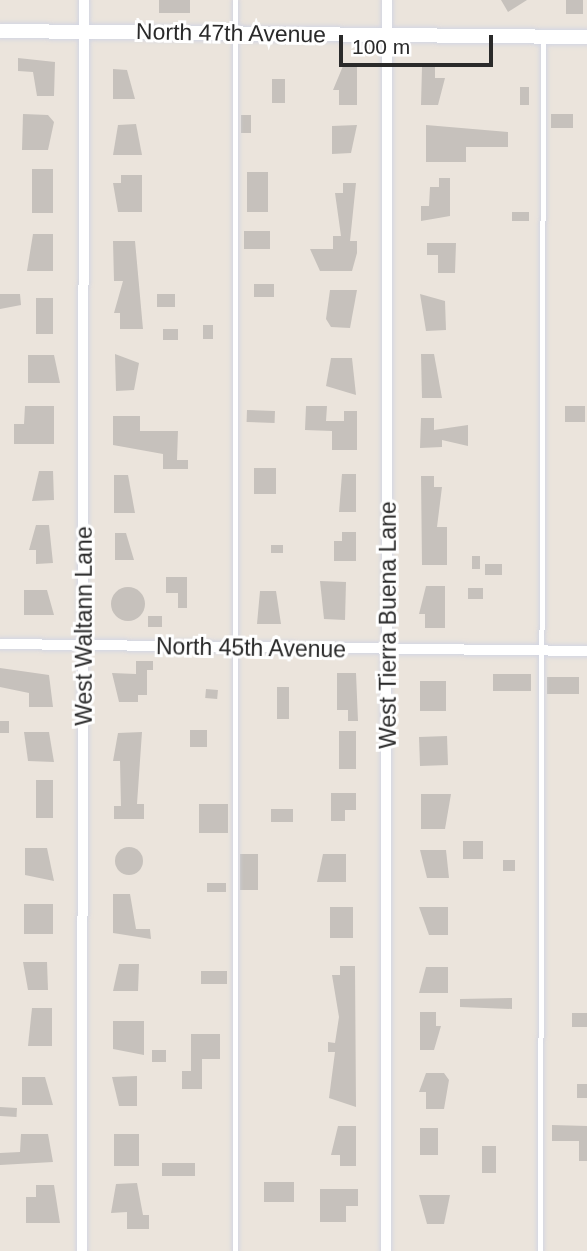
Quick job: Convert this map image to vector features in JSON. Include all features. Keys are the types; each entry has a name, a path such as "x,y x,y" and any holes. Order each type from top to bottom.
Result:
{"street":[{"name":"West Waltann Lane","path":"82,1251 84,0"},
{"name":"West Tierra Buena Lane","path":"386,1251 389,650 387,0"},
{"name":"North 47th Avenue","path":"0,31 587,37"},
{"name":"North 45th Avenue","path":"0,644 235,649 587,651"}],"lane":[{"path":"234,1251 235,0"},
{"path":"540,1251 543,37"}],"building":[{"path":"159,0 190,0 190,13 159,13"},
{"path":"501,0 527,0 508,12"},
{"path":"566,0 583,0 583,14 566,14"},
{"path":"18,58 55,62 54,96 37,96 33,72 18,71"},
{"path":"343,66 357,66 357,105 339,105 339,90 333,90"},
{"path":"422,67 435,67 435,78 445,78 438,105 421,105"},
{"path":"113,69 127,70 135,99 113,99"},
{"path":"272,79 285,79 285,103 272,103"},
{"path":"520,87 529,87 529,105 520,105"},
{"path":"23,114 48,115 54,122 48,150 22,150"},
{"path":"551,114 573,114 573,128 551,128"},
{"path":"241,115 251,115 251,133 241,133"},
{"path":"136,124 142,155 113,155 118,125"},
{"path":"357,125 351,153 332,154 332,126"},
{"path":"426,125 508,132 508,147 466,147 466,162 426,162"},
{"path":"32,169 53,169 53,213 32,213"},
{"path":"247,172 268,172 268,212 247,212"},
{"path":"121,175 142,175 142,212 118,212 113,183 121,183"},
{"path":"439,178 450,178 450,216 421,221 421,206 429,206 430,187 439,187"},
{"path":"343,183 356,183 350,241 357,241 357,253 352,271 320,271 310,249 333,249 333,236 341,236 335,193 343,193"},
{"path":"512,212 529,212 529,221 512,221"},
{"path":"244,231 270,231 270,249 244,249"},
{"path":"33,234 53,234 53,271 27,271"},
{"path":"113,241 135,241 143,329 120,329 120,313 114,313 123,281 114,281"},
{"path":"427,243 456,243 455,273 438,273 438,255 427,255"},
{"path":"254,284 274,284 274,297 254,297"},
{"path":"330,290 357,290 350,328 331,327 326,319"},
{"path":"0,294 20,294 21,305 0,309"},
{"path":"157,294 175,294 175,307 157,307"},
{"path":"420,294 445,301 446,330 426,331"},
{"path":"36,298 53,298 53,334 36,334"},
{"path":"203,325 213,325 213,339 203,339"},
{"path":"163,329 178,329 178,340 163,340"},
{"path":"115,354 139,363 134,390 116,391"},
{"path":"421,354 434,354 442,398 422,398"},
{"path":"28,355 54,355 60,383 28,383"},
{"path":"331,358 352,358 356,395 326,386"},
{"path":"25,406 54,406 54,444 14,444 14,424 24,424"},
{"path":"306,406 327,406 326,421 344,421 344,411 357,411 357,450 332,450 332,431 305,430"},
{"path":"565,406 585,406 585,422 565,422"},
{"path":"247,410 275,411 275,423 247,422"},
{"path":"113,416 140,416 140,431 178,431 177,460 188,460 188,469 163,469 163,454 113,445"},
{"path":"421,418 434,418 434,430 468,425 468,446 442,440 442,447 420,448"},
{"path":"254,468 276,468 276,494 254,494"},
{"path":"39,471 53,471 54,500 32,501"},
{"path":"342,474 356,474 356,512 339,512"},
{"path":"114,475 128,475 135,513 114,513"},
{"path":"421,476 434,476 434,487 442,487 437,527 447,527 447,565 422,565"},
{"path":"36,525 49,525 53,563 36,564 36,550 29,550"},
{"path":"342,532 356,532 356,561 334,561 334,541 342,541"},
{"path":"115,533 126,533 134,560 115,560"},
{"path":"271,545 283,545 283,553 271,553"},
{"path":"472,556 480,556 480,569 472,569"},
{"path":"485,564 502,564 502,575 485,575"},
{"path":"166,577 187,577 187,608 178,608 178,593 166,593"},
{"path":"320,581 346,582 345,620 324,619"},
{"path":"426,586 445,586 445,628 425,628 425,614 419,614"},
{"path":"128,587 140,592 145,604 140,616 128,621 116,616 111,604 116,592"},
{"path":"468,588 483,588 483,599 468,599"},
{"path":"24,590 47,590 54,615 24,615"},
{"path":"260,591 276,591 281,624 257,624"},
{"path":"148,616 162,616 162,627 148,627"},
{"path":"136,661 153,661 153,670 147,670 147,695 138,695 138,702 119,702 112,673 136,674"},
{"path":"0,668 49,675 53,707 29,707 29,693 0,687"},
{"path":"337,673 356,673 358,721 348,721 348,710 337,710"},
{"path":"493,674 531,674 531,691 493,691"},
{"path":"547,677 579,677 579,694 547,694"},
{"path":"420,681 446,681 446,711 420,711"},
{"path":"277,687 289,687 289,719 277,719"},
{"path":"206,689 218,690 217,699 205,698"},
{"path":"0,721 9,721 9,733 0,733"},
{"path":"190,730 207,730 207,747 190,747"},
{"path":"339,731 356,731 356,769 339,769"},
{"path":"24,732 49,732 54,762 28,761"},
{"path":"142,732 137,804 144,804 144,819 114,819 114,806 121,806 120,761 113,761 118,733"},
{"path":"447,736 448,765 420,766 419,737"},
{"path":"36,780 53,780 53,818 36,818"},
{"path":"331,793 356,793 356,810 345,810 345,821 331,821"},
{"path":"421,794 451,794 445,829 421,829"},
{"path":"199,804 228,804 228,833 199,833"},
{"path":"271,809 293,809 293,822 271,822"},
{"path":"463,841 483,841 483,859 463,859"},
{"path":"129,847 139,851 143,861 139,871 129,875 119,871 115,861 119,851"},
{"path":"25,848 47,848 54,881 25,875"},
{"path":"420,850 446,850 449,878 427,878"},
{"path":"240,854 258,854 258,890 240,890"},
{"path":"323,854 346,854 346,882 317,882"},
{"path":"503,860 515,860 515,871 503,871"},
{"path":"207,883 226,883 226,892 207,892"},
{"path":"113,894 130,894 136,929 150,929 151,939 113,933"},
{"path":"24,904 53,904 53,934 24,934"},
{"path":"330,907 353,907 353,938 330,938"},
{"path":"419,907 448,907 448,935 429,935"},
{"path":"23,962 47,962 48,990 28,990"},
{"path":"119,964 139,964 138,991 113,991"},
{"path":"340,966 355,966 356,1107 329,1098 335,1052 328,1052 328,1042 335,1043 339,1017 332,975 340,975"},
{"path":"426,967 448,967 448,993 419,993"},
{"path":"201,971 227,971 227,984 201,984"},
{"path":"512,998 512,1009 460,1007 460,999"},
{"path":"32,1008 52,1008 52,1046 28,1046"},
{"path":"420,1012 436,1012 436,1026 441,1026 434,1050 420,1050"},
{"path":"572,1013 587,1013 587,1027 572,1027"},
{"path":"113,1021 144,1021 144,1055 113,1049"},
{"path":"191,1034 220,1034 220,1059 202,1059 202,1089 182,1089 182,1071 191,1071"},
{"path":"152,1050 166,1050 166,1062 152,1062"},
{"path":"426,1073 444,1073 449,1080 444,1109 426,1109 426,1092 419,1092"},
{"path":"137,1076 137,1106 119,1106 112,1077"},
{"path":"22,1077 45,1077 53,1105 22,1105"},
{"path":"577,1084 587,1084 587,1098 577,1098"},
{"path":"0,1107 17,1108 17,1117 0,1116"},
{"path":"552,1125 587,1126 587,1161 579,1161 579,1141 552,1141"},
{"path":"338,1126 356,1126 356,1166 340,1166 340,1155 331,1155"},
{"path":"420,1128 438,1128 438,1155 420,1155"},
{"path":"21,1134 48,1134 53,1162 0,1165 0,1153 20,1152"},
{"path":"114,1134 139,1134 139,1166 114,1166"},
{"path":"482,1146 496,1146 496,1173 482,1173"},
{"path":"162,1163 195,1163 195,1176 162,1176"},
{"path":"264,1182 294,1182 294,1202 264,1202"},
{"path":"137,1183 143,1215 149,1215 149,1229 127,1229 127,1212 111,1213 116,1184"},
{"path":"36,1185 54,1185 60,1223 26,1223 26,1197 36,1197"},
{"path":"320,1189 358,1189 358,1206 346,1206 346,1222 320,1222"},
{"path":"419,1195 450,1195 444,1224 427,1224"}]}
